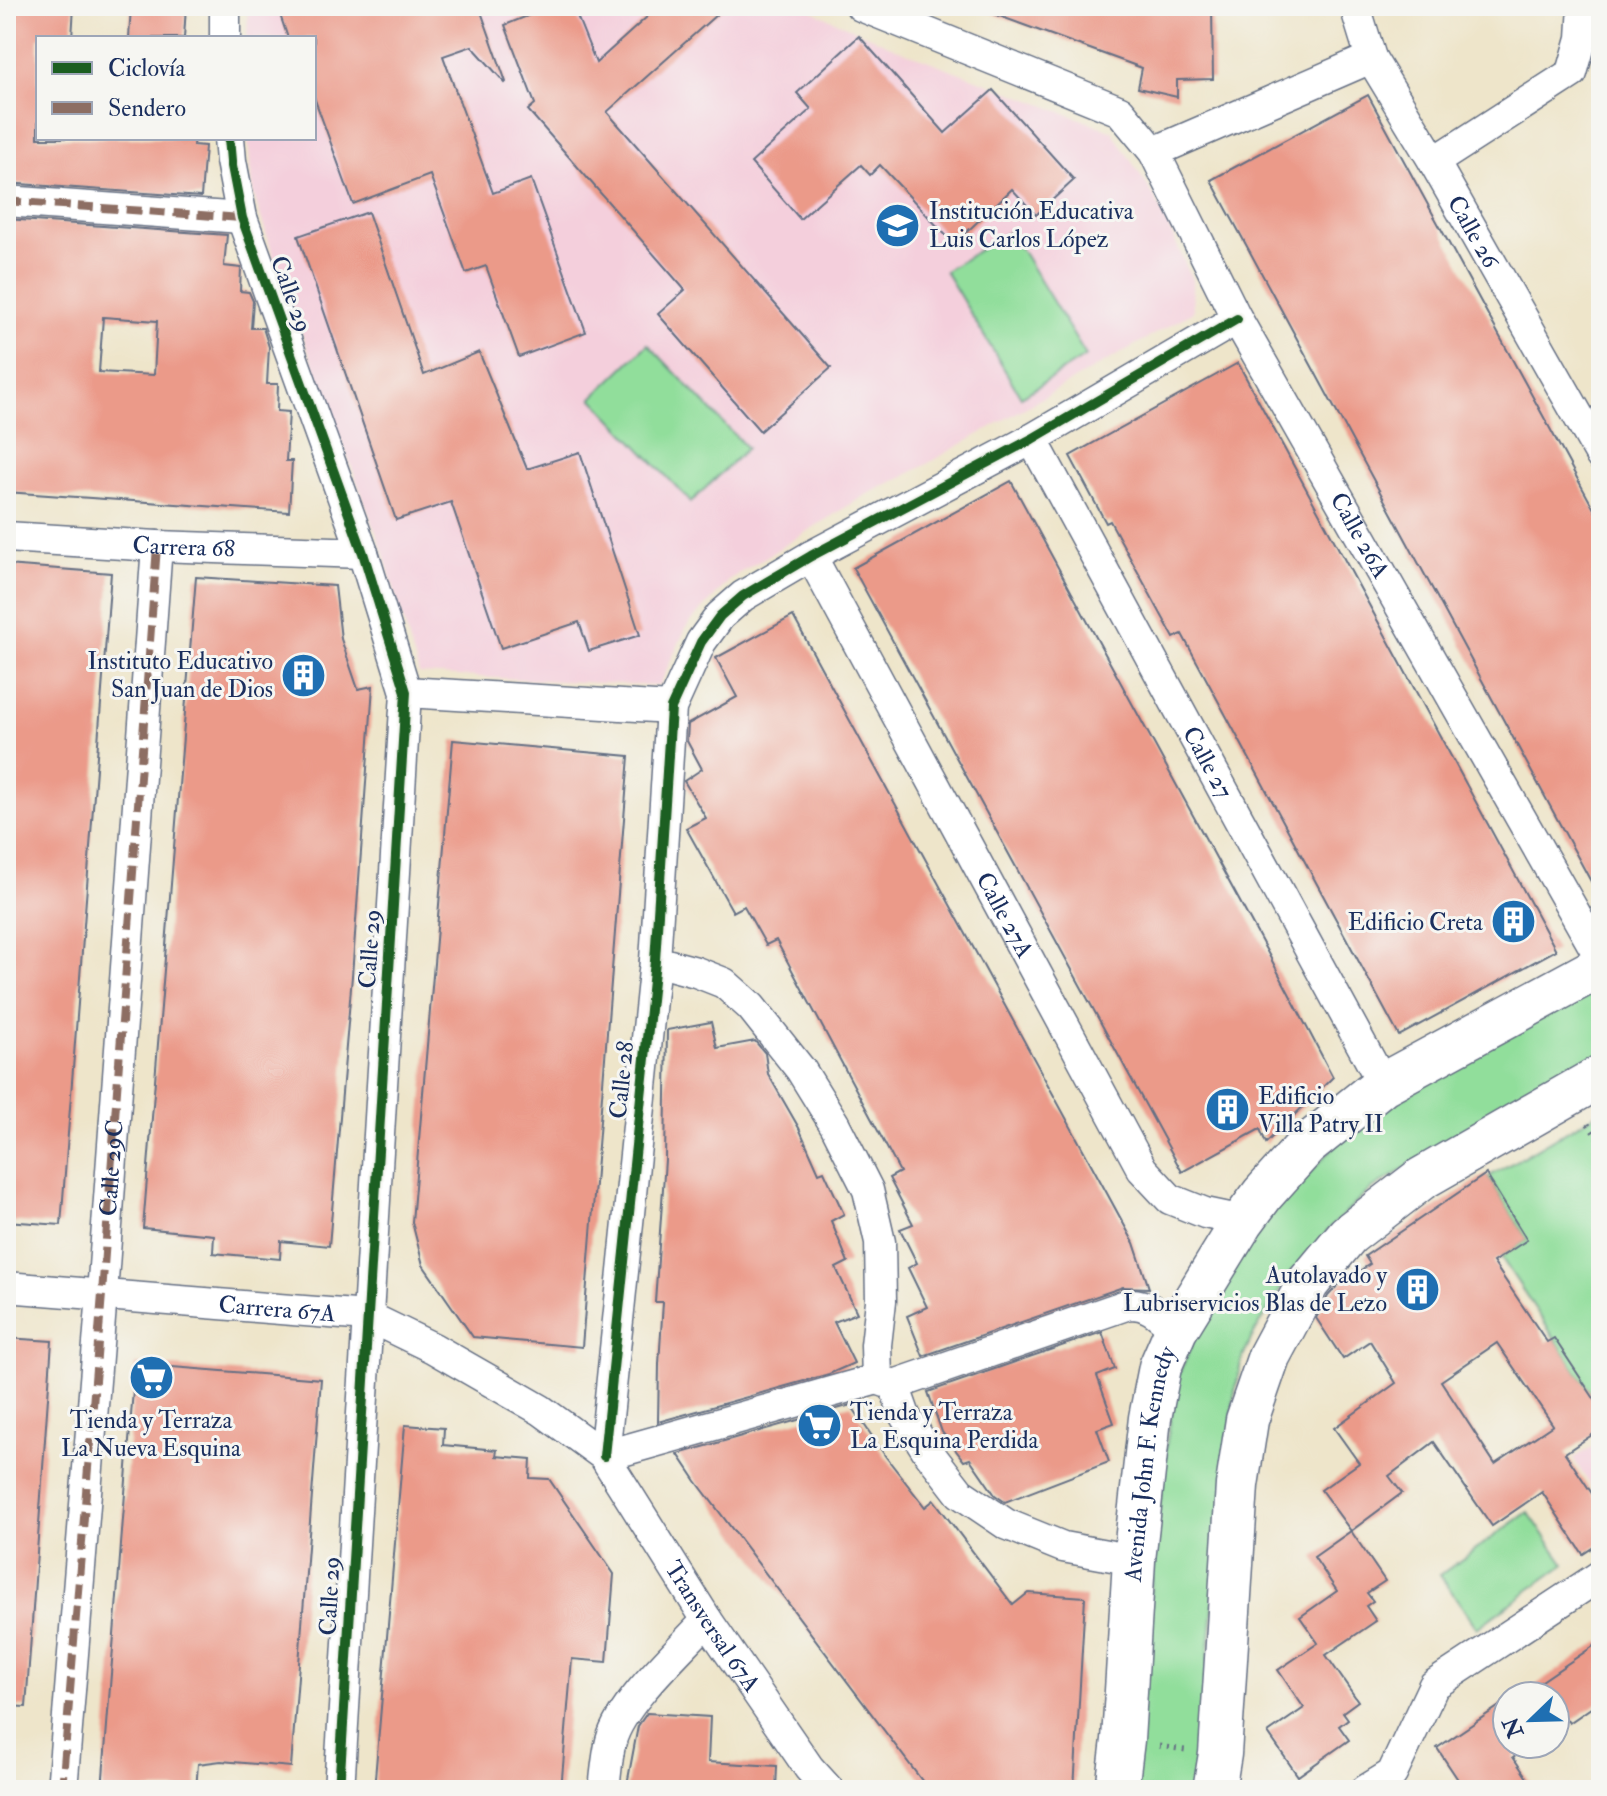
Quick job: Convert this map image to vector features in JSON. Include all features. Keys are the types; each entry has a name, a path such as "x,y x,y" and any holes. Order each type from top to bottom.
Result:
{"street":[{"path":"225,6 225,36"},
{"name":"Calle 26A","path":"861,6 1120,111 1154,152 1237,319 1601,959"},
{"name":"Calle 26","path":"1355,6 1371,58 1434,162 1601,456"},
{"path":"1434,162 1572,73 1582,38 1584,6"},
{"path":"1154,152 1371,58"},
{"name":"Calle 29","path":"229,140 242,218 363,553 406,692 339,1790"},
{"path":"6,201 242,218"},
{"path":"406,692 671,708 701,642 720,616 743,596 811,556 1032,439 1237,319"},
{"name":"Calle 27","path":"1032,439 1383,1084"},
{"name":"Carrera 68","path":"6,537 363,553"},
{"name":"Calle 29C","path":"62,1790 157,546"},
{"name":"Calle 27A","path":"811,556 1142,1169 1170,1199 1205,1213 1243,1221"},
{"name":"Calle 28","path":"604,1456 655,961 671,708"},
{"path":"655,961 724,983 751,1007 801,1070 835,1125 868,1190 880,1242 881,1301 876,1345 886,1382 926,1449 960,1493 1006,1524 1063,1547 1134,1560"},
{"name":"Avenida John F. Kennedy","path":"1117,1790 1134,1560 1150,1418 1160,1367 1176,1330 1243,1221 1306,1146 1383,1084 1601,966"},
{"path":"1214,1790 1220,1754 1237,1485 1247,1420 1269,1356 1308,1283 1348,1235 1421,1179 1601,1076"},
{"name":"Carrera 67A","path":"6,1287 367,1316 433,1348 541,1410 604,1456"},
{"path":"604,1456 886,1382 1129,1304 1141,1304 1151,1309 1176,1330"},
{"name":"Transversal 67A","path":"604,1456 815,1783"},
{"path":"1366,1790 1392,1774 1434,1685 1601,1575"},
{"path":"604,1790 611,1740 619,1721 634,1699 707,1620"}],"path":[{"path":"1146,1745 1184,1750"}],"shaded area":[{"path":"248,6 801,6 900,50 1112,131 1154,196 1181,254 1192,280 1193,312 918,469 864,496 732,578 687,626 659,686 419,674 383,551 277,267 253,193 248,140 316,140 316,36 247,36"},
{"path":"1601,1441 1601,1501 1573,1459"}],"green space":[{"path":"1010,231 1086,356 1021,397 945,271"},
{"path":"648,344 747,448 691,502 592,398"},
{"path":"1601,987 1601,1060 1416,1161 1369,1191 1289,1274 1251,1339 1241,1362 1234,1397 1195,1790 1129,1790 1167,1440 1178,1376 1228,1262 1350,1129 1493,1044"},
{"path":"1601,1111 1601,1409 1501,1257 1527,1240 1488,1177"},
{"path":"1528,1512 1565,1564 1477,1628 1440,1575"}],"building":[{"path":"6,6 74,6 72,36 36,36 36,140 194,140 193,145 205,146 201,197 6,183"},
{"path":"131,6 186,6 184,36 129,36"},
{"path":"277,6 479,6 506,82 472,46 443,56 493,193 531,179 586,332 519,357 486,266 466,273 430,175 353,204 316,102 316,36 287,36"},
{"path":"552,6 573,6 596,63 659,6 726,6 607,112 831,368 760,431 658,314 685,290 528,110 535,104 505,25"},
{"path":"981,6 1212,6 1213,79 1177,80 1177,97 1138,88 1142,68 980,9"},
{"path":"859,36 945,133 993,90 1074,180 1036,215 1012,189 954,244 880,165 870,175 861,165 800,219 751,163 811,109 797,93"},
{"path":"1368,95 1601,522 1601,900 1211,180"},
{"path":"368,212 424,375 479,352 527,469 580,452 640,635 589,651 579,622 501,648 451,502 396,520 298,236"},
{"path":"6,219 227,235 224,266 241,268 240,291 249,292 253,301 251,328 263,328 269,347 267,384 278,384 277,411 289,412 286,461 292,461 289,512 6,492","holes":["103,317 157,321 154,375 99,372"]},
{"path":"1238,363 1556,950 1399,1036 1182,634 1174,638 1110,521 1106,523 1070,456"},
{"path":"1011,481 1333,1077 1266,1143 1260,1129 1182,1172 853,568"},
{"path":"6,565 111,573 61,1225 6,1221"},
{"path":"196,577 335,586 341,639 358,689 373,686 329,1246 281,1241 280,1259 213,1253 214,1235 143,1228"},
{"path":"793,616 1134,1243 1149,1288 1123,1287 923,1356 907,1316 927,1307 908,1268 917,1263 900,1229 913,1224 889,1178 900,1172 776,940 766,945 744,906 733,912 686,828 706,818 684,781 702,769 687,741 688,724 737,697 716,658"},
{"path":"453,740 629,756 582,1347 473,1337 423,1265 412,1222"},
{"path":"711,1022 717,1048 755,1041 765,1053 768,1074 799,1128 819,1173 824,1171 844,1214 831,1221 848,1262 836,1268 857,1313 834,1322 854,1363 829,1374 658,1422 663,1302 655,1302 665,1160 667,1030"},
{"path":"1486,1174 1527,1240 1493,1262 1547,1342 1554,1338 1601,1409 1601,1429 1565,1453 1601,1507 1601,1542 1583,1554 1542,1492 1492,1526 1434,1442 1389,1476 1402,1493 1351,1531 1321,1490 1359,1463 1334,1428 1396,1383 1370,1341 1343,1359 1316,1318 1338,1285 1370,1264 1365,1256","holes":["1497,1343 1553,1425 1495,1464 1441,1381"]},
{"path":"1102,1332 1115,1369 1097,1376 1114,1423 1097,1429 1109,1462 1005,1502 995,1495 970,1459 964,1461 942,1432 928,1392"},
{"path":"6,1338 52,1341 26,1707 6,1706"},
{"path":"135,1364 321,1379 291,1767 221,1761 198,1764 196,1790 102,1790"},
{"path":"851,1405 925,1507 934,1500 1013,1605 1028,1593 1085,1597 1074,1790 929,1790 678,1454"},
{"path":"405,1425 444,1428 443,1445 497,1450 496,1456 531,1459 530,1478 549,1479 614,1574 607,1662 572,1659 561,1790 374,1790"},
{"path":"1351,1531 1385,1581 1367,1593 1373,1601 1366,1606 1376,1621 1326,1655 1358,1701 1343,1712 1348,1719 1339,1726 1349,1740 1298,1776 1268,1733 1304,1708 1278,1670 1318,1643 1300,1617 1337,1591 1314,1557"},
{"path":"1601,1641 1601,1701 1571,1722 1571,1680 1544,1680"},
{"path":"1491,1712 1491,1760 1515,1760 1535,1790 1465,1790 1437,1748"},
{"path":"647,1713 710,1717 708,1762 777,1766 776,1790 626,1790 638,1726"}],"marked path":[{"path":"6,201 242,218"},
{"path":"62,1790 157,546"}],"cycle path":[{"path":"229,140 242,218 363,553 406,692 339,1790"},
{"path":"604,1456 655,961 671,708 701,642 720,616 743,596 811,556 1032,439 1237,319"}],"place":[{"name":"Institución Educativa Luis Carlos López","path":"898,225"},
{"name":"Instituto Educativo San Juan de Dios","path":"304,675"},
{"name":"Edificio Creta","path":"1514,922"},
{"name":"Edificio Villa Patry II","path":"1227,1110"},
{"name":"Autolavado y Lubriservicios Blas de Lezo","path":"1418,1289"},
{"name":"Tienda y Terraza La Nueva Esquina","path":"151,1378"},
{"name":"Tienda y Terraza La Esquina Perdida","path":"819,1426"}]}
